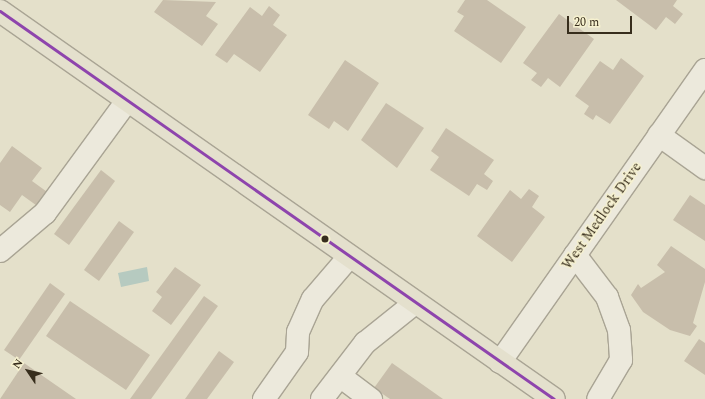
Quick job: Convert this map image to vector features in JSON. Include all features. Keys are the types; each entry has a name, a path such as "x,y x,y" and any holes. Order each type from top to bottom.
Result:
{"main road":[{"path":"0,11 349,257 554,399"}],"street":[{"name":"West Medlock Drive","path":"500,362 705,70"},
{"path":"0,251 45,213 127,101"},
{"path":"659,135 705,168"},
{"path":"575,255 607,297 619,330 621,360 598,399"},
{"path":"264,399 297,352 298,332 313,299 349,257"},
{"path":"322,399 366,343 415,303"},
{"path":"340,376 371,399"}],"shaded area":[{"path":"147,267 149,281 121,287 118,273"}],"building":[{"path":"163,0 216,2 206,16 218,24 202,46 154,12"},
{"path":"465,0 487,0 526,27 501,63 454,31 464,16 457,12"},
{"path":"616,0 677,0 673,6 683,14 675,24 666,17 656,30"},
{"path":"269,6 280,15 273,25 287,35 260,72 234,54 227,63 215,55 250,7 262,16"},
{"path":"559,14 594,39 560,87 548,78 541,87 531,80 537,73 523,63"},
{"path":"621,58 644,76 610,124 596,115 593,120 584,114 589,106 575,96 600,61 613,70"},
{"path":"345,60 379,83 348,131 334,121 329,129 308,115"},
{"path":"386,103 424,128 397,168 361,140"},
{"path":"446,128 494,160 484,174 493,181 487,190 477,184 469,196 430,170 439,157 431,151"},
{"path":"12,146 42,168 32,181 50,194 40,208 22,195 10,212 0,205 0,163"},
{"path":"101,170 115,181 69,245 54,234"},
{"path":"529,189 539,196 532,207 545,217 512,262 477,236 510,190 521,199"},
{"path":"690,195 705,205 705,241 673,220"},
{"path":"119,221 134,232 99,281 84,270"},
{"path":"671,246 705,269 705,282 693,323 697,326 690,336 670,330 643,312 631,295 638,284 641,288 665,272 657,265"},
{"path":"175,267 201,285 171,325 152,311 162,297 156,292"},
{"path":"50,283 65,294 19,360 4,350"},
{"path":"204,296 218,306 151,399 130,399"},
{"path":"70,301 150,355 126,390 46,336"},
{"path":"699,339 705,343 705,375 684,361"},
{"path":"219,351 234,362 207,399 185,399"},
{"path":"24,363 76,399 0,399"},
{"path":"392,363 443,399 390,399 374,388"}],"transit line":[{"path":"0,11 554,399"}]}
